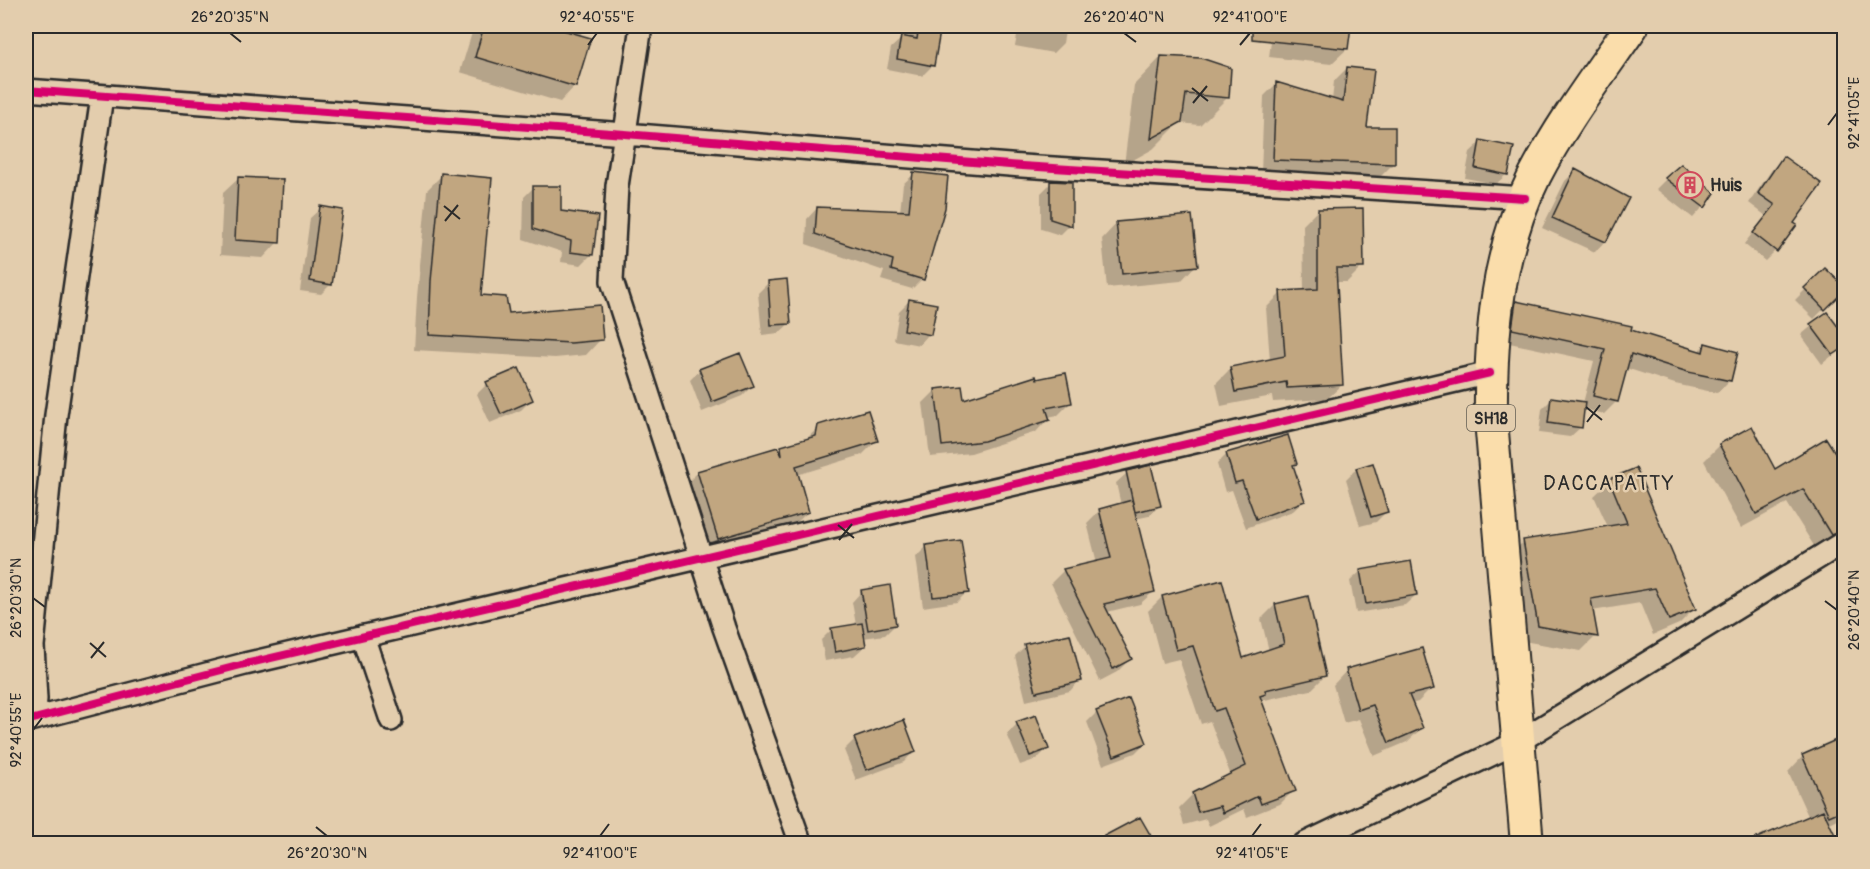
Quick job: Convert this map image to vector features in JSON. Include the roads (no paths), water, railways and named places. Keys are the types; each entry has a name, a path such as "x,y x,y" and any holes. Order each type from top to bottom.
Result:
{"main road":[{"name":"SH18","path":"1527,843 1491,420 1490,373 1493,322 1515,227 1535,175 1632,26"}],"street":[{"path":"641,26 617,186 612,281 724,628 801,843"},
{"path":"26,90 1022,166 1525,198"},
{"path":"30,720 36,699 33,646 56,415 102,96"},
{"path":"30,720 245,664 1490,373"},
{"path":"1304,843 1518,742 1845,542"},
{"path":"363,636 392,720"}],"place":[{"name":"Huis","path":"1690,185"}],"district":[{"name":"DACCAPATTY","path":"1609,483"}]}
